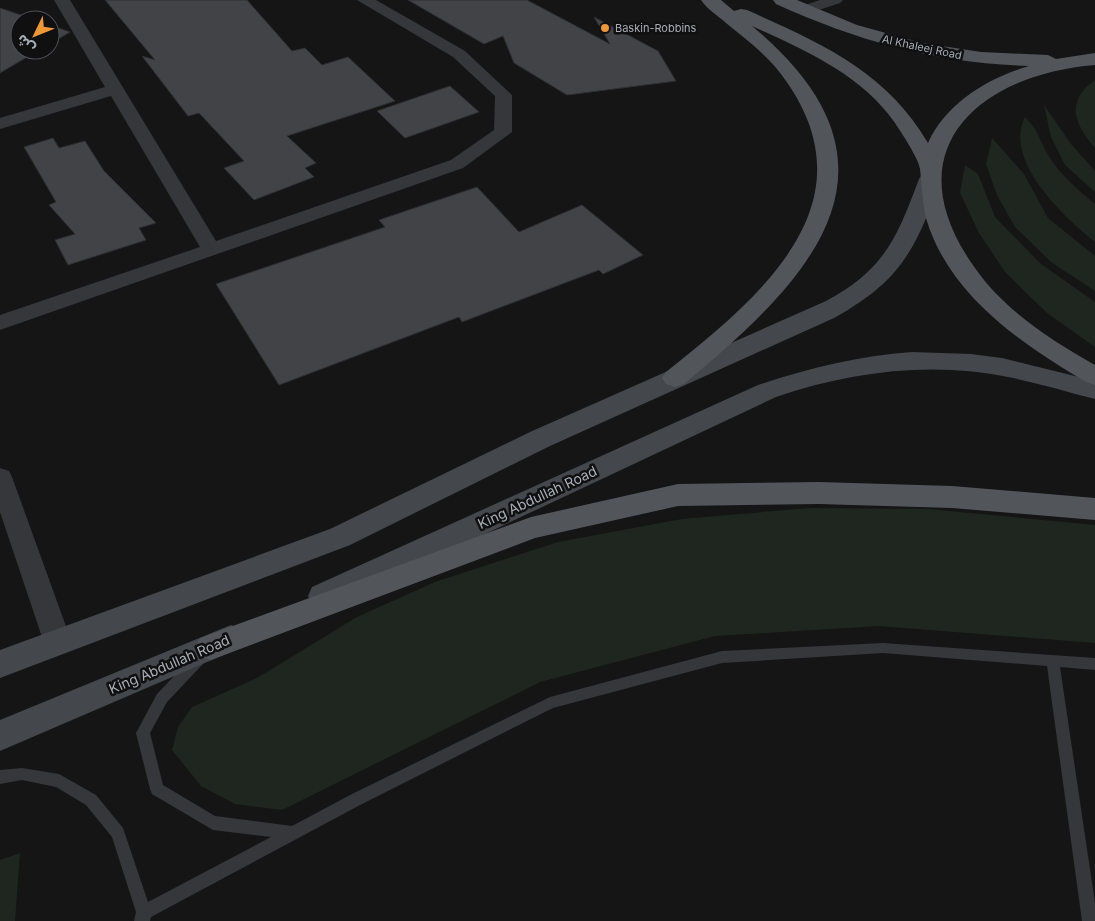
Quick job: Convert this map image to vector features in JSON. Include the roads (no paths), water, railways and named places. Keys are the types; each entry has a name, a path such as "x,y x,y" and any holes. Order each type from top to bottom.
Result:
{"main road":[{"path":"711,0 804,44 847,68 868,84 902,117 930,173"},
{"path":"675,378 731,333 763,303 785,277 802,252 819,220 828,189 830,157 822,126 810,101 796,79 772,52 711,0"},
{"name":"Al Khaleej Road","path":"782,0 865,34 941,53 973,57 1087,59"},
{"path":"1087,59 1010,80 982,94 963,108 948,124 936,144 930,173 932,206 941,232 958,262 977,287 1007,316 1046,346 1095,376"},
{"path":"211,647 531,528 678,495 819,493 942,496 1095,509"}],"street":[{"path":"62,0 211,249"},
{"path":"0,323 457,164 503,132 504,95 460,54 365,0"},
{"path":"804,10 835,0"},
{"path":"0,124 115,89"},
{"path":"0,664 340,537 540,439 825,312 864,290 885,271 912,228 930,173"},
{"name":"King Abdullah Road","path":"0,736 211,647 767,391 807,376 856,365 899,360 946,360 1004,368 1095,390"},
{"path":"0,477 58,643"}],"lane":[{"path":"211,647 162,698 143,734 157,789 213,823 293,833"},
{"path":"0,777 22,774 59,781 91,800 118,833 143,916 293,833 550,703 722,658 883,648 1095,664"},
{"path":"1053,661 1090,921"}],"place":[{"name":"Baskin-Robbins","path":"605,28"}]}
